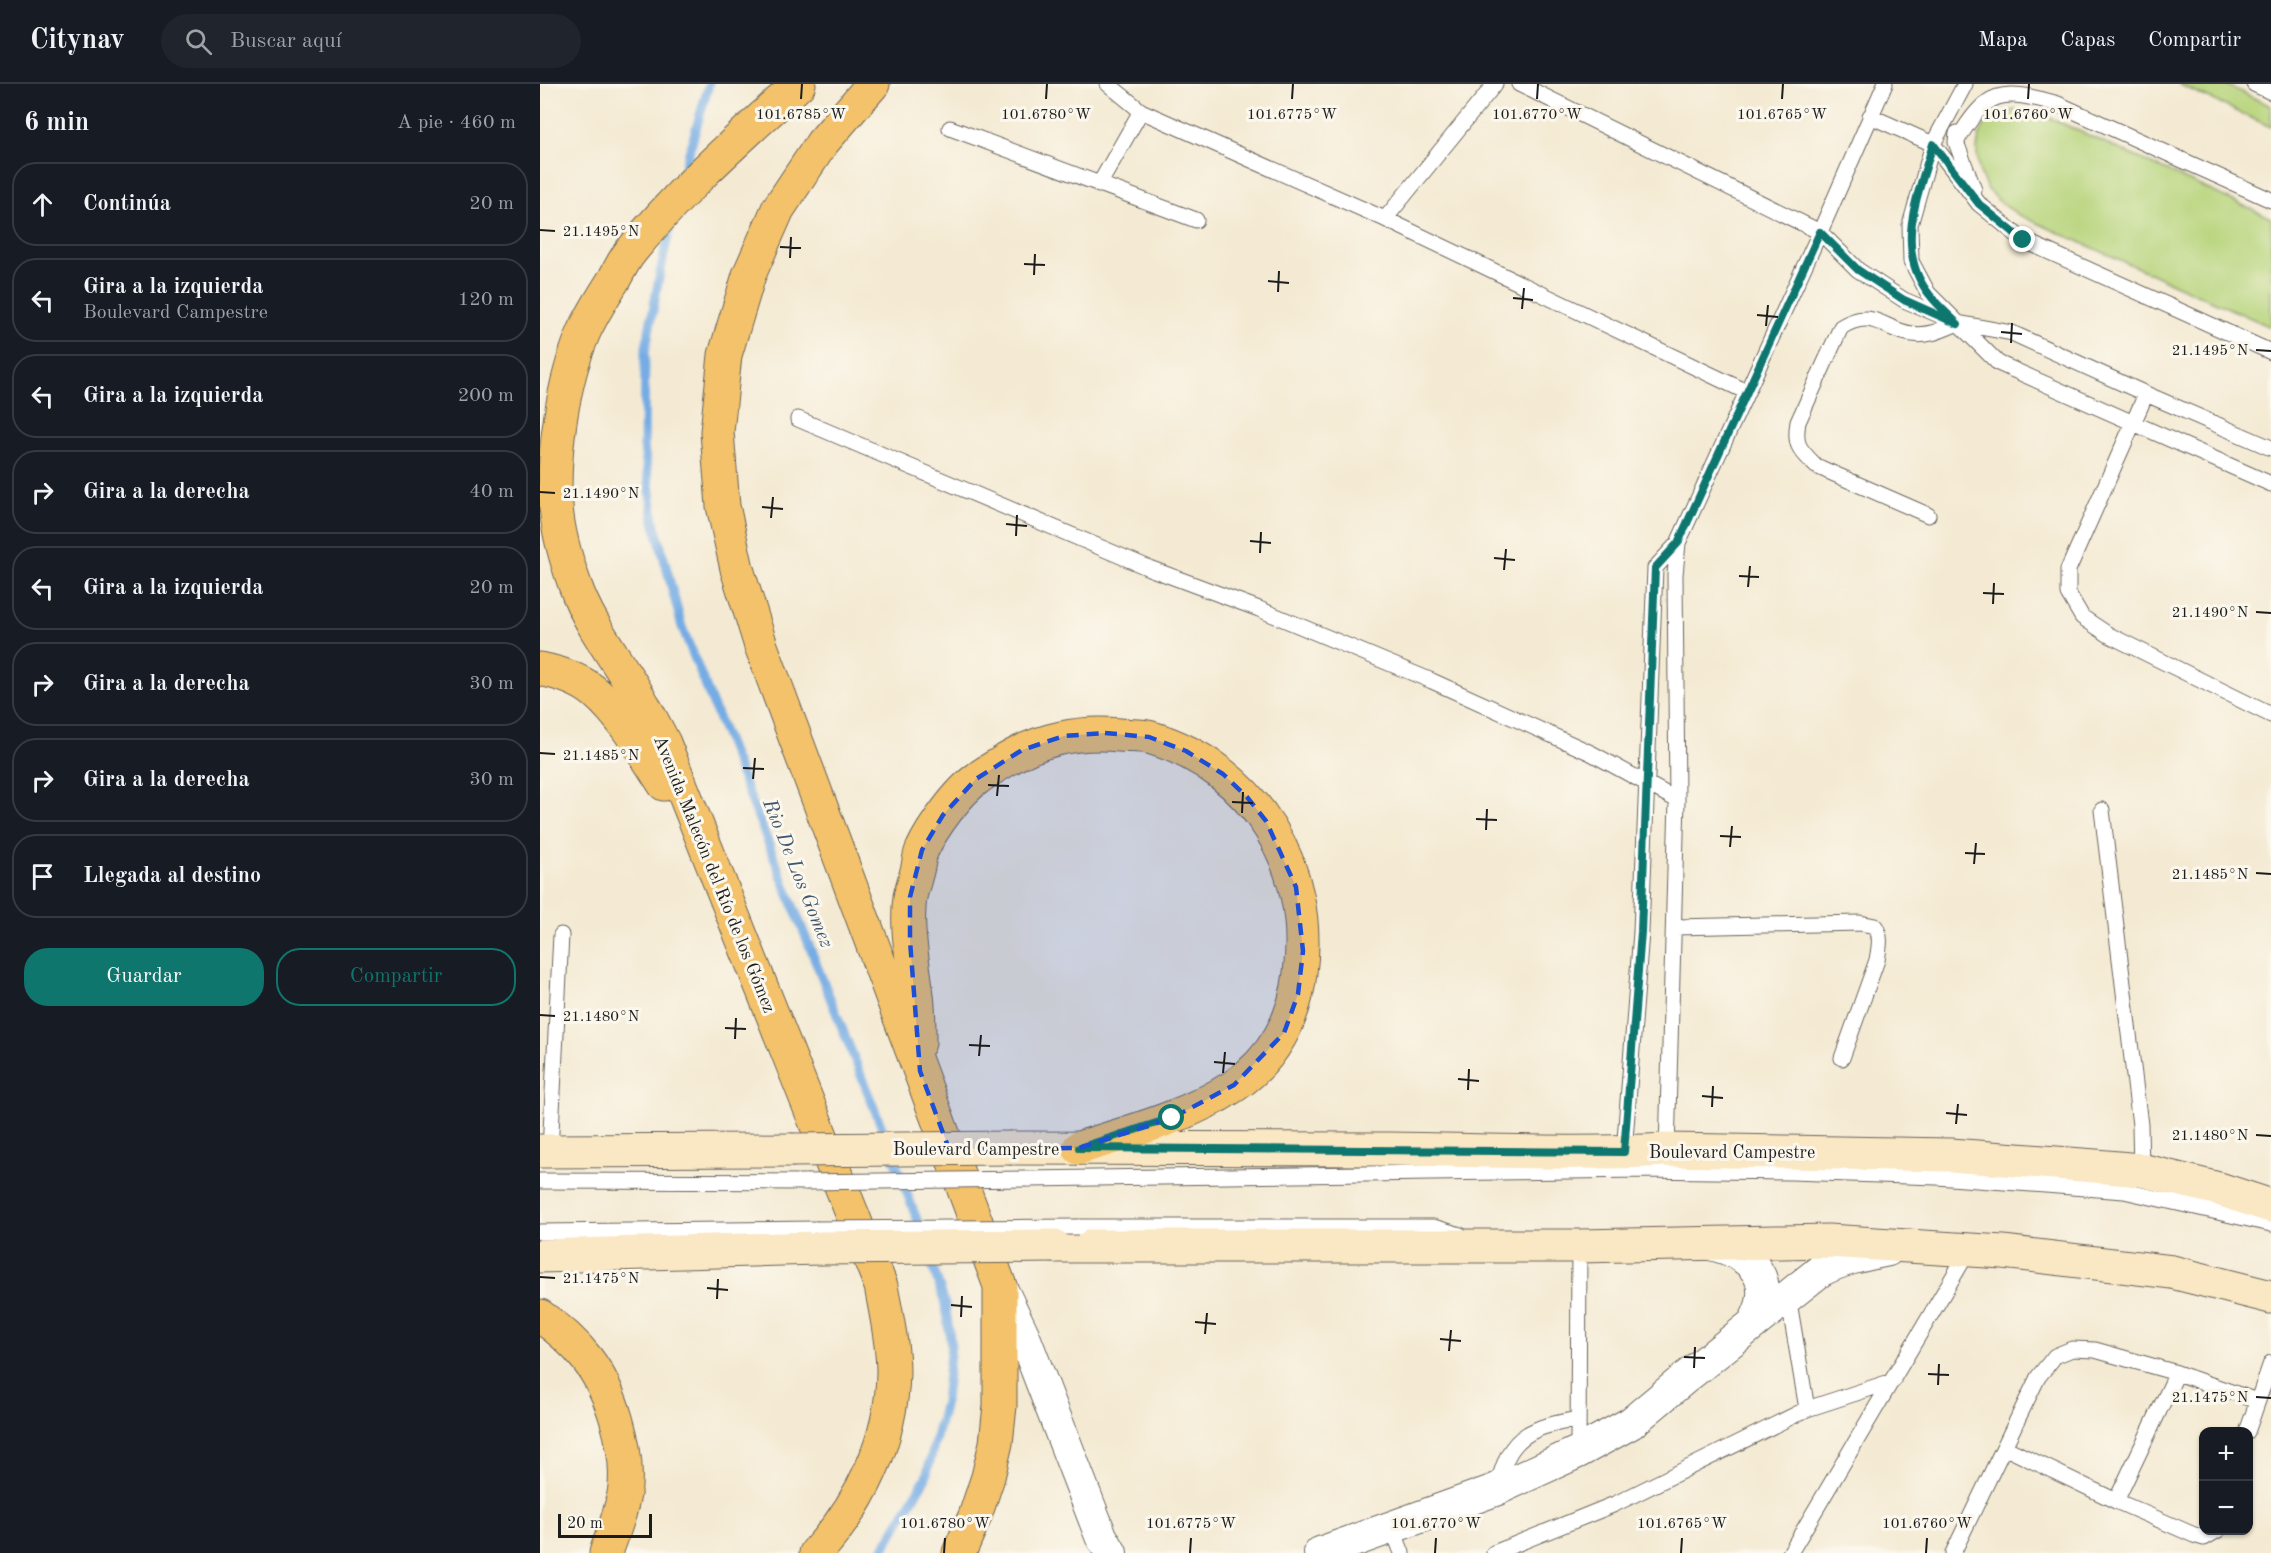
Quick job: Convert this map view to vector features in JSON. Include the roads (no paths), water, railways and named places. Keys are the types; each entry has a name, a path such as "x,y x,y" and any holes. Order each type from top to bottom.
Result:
{"main road":[{"name":"Avenida Malecón del Río de los Gómez","path":"799,84 700,175 656,222 630,252 602,299 584,333 573,364 565,400 556,471 556,506 562,544 576,587 591,622 627,677 664,743 881,1286 890,1335 893,1372 888,1420 871,1472 849,1514 816,1553"},
{"path":"873,84 822,143 774,218 749,274 725,355 717,432 723,506 737,569 761,646 1000,1286 1000,1406 996,1443 982,1497 959,1553"},
{"path":"540,669 584,684 601,698 635,740 708,853"},
{"path":"920,1071 918,1005 910,941 910,897 922,850 942,816 976,779 1022,750 1064,736 1105,733 1149,737 1186,751 1223,774 1247,797 1266,821 1286,857 1296,887 1303,921 1303,951 1298,994 1284,1033 1263,1060 1234,1086 1172,1118 1079,1148"},
{"name":"Boulevard Campestre","path":"543,1161 791,1150 1012,1148 1624,1152 1667,1150 1941,1155 2141,1170 2219,1189 2270,1208"},
{"path":"540,1256 818,1239 1066,1237 1580,1246 1828,1241 1969,1250 2172,1272 2271,1297"},
{"path":"540,1316 559,1329 589,1361 610,1404 621,1437 625,1461 624,1488 616,1524 606,1553"}],"street":[{"path":"1710,1244 1741,1254 1760,1276 1763,1301 1753,1324"},
{"path":"1320,1553 1397,1540 1495,1490 1578,1452 1631,1423 1820,1271 1837,1262 1910,1246"},
{"path":"1000,1286 1023,1334 1101,1536 1111,1553"}],"lane":[{"path":"1108,84 1142,111 1385,219 1747,392"},
{"path":"1385,219 1495,84"},
{"path":"1519,84 1820,232 1858,270 1904,300 1958,324 2012,333 2271,448"},
{"path":"1667,1150 1675,927 1677,800 1674,575 1678,543 1885,84"},
{"path":"2254,84 2271,92"},
{"path":"1963,87 1956,142 1979,204"},
{"path":"1963,87 1933,144 1910,225 1911,261 1928,293 1998,363 2271,484"},
{"path":"1956,142 1973,114 1992,98 2010,94 2028,96 2058,104 2271,200"},
{"path":"1100,185 1142,111"},
{"path":"1870,116 1933,144 1979,204 2023,240 2271,352"},
{"path":"950,128 1196,220"},
{"path":"1928,515 1816,466 1802,452 1795,438 1798,422 1841,327 1853,320 1871,319 1912,334 1938,332 1958,324"},
{"path":"2146,394 2068,570 2068,593 2082,617 2109,635 2271,714"},
{"path":"798,419 1149,568 1259,609 1432,681 1591,753 1677,800"},
{"path":"1624,1152 1641,932 1655,568 1678,543"},
{"path":"1650,680 1675,681"},
{"path":"2102,810 2140,1125 2141,1170"},
{"path":"1675,927 1860,922 1875,926 1879,934 1880,947 1877,960 1842,1058"},
{"path":"561,935 543,1161 806,1182 1640,1170 1791,1172 1937,1177 2124,1191 2270,1208"},
{"path":"540,1232 818,1239"},
{"path":"1578,1452 1580,1246"},
{"path":"1790,1553 1969,1250"},
{"path":"1788,1296 1807,1409"},
{"path":"1953,1553 2038,1377 2055,1356 2072,1349 2096,1350 2177,1373 2257,1401"},
{"path":"2248,1427 2271,1363"},
{"path":"2116,1501 2177,1373"},
{"path":"1494,1553 1615,1504 1807,1409 1893,1381"},
{"path":"1495,1490 1511,1449 1525,1436 1540,1426 1578,1419"},
{"path":"2004,1447 2116,1501 2194,1535 2204,1538 2209,1535"}],"waterway":[{"name":"Rio De Los Gomez","path":"681,180 709,84"},
{"name":"Rio De Los Gomez","path":"671,222 645,353 644,447 654,521 682,627 888,1143"},
{"name":"Rio De Los Gomez","path":"893,1156 921,1230"},
{"name":"Rio De Los Gomez","path":"881,1553 926,1477 945,1402 951,1344 945,1304 928,1252"}]}
